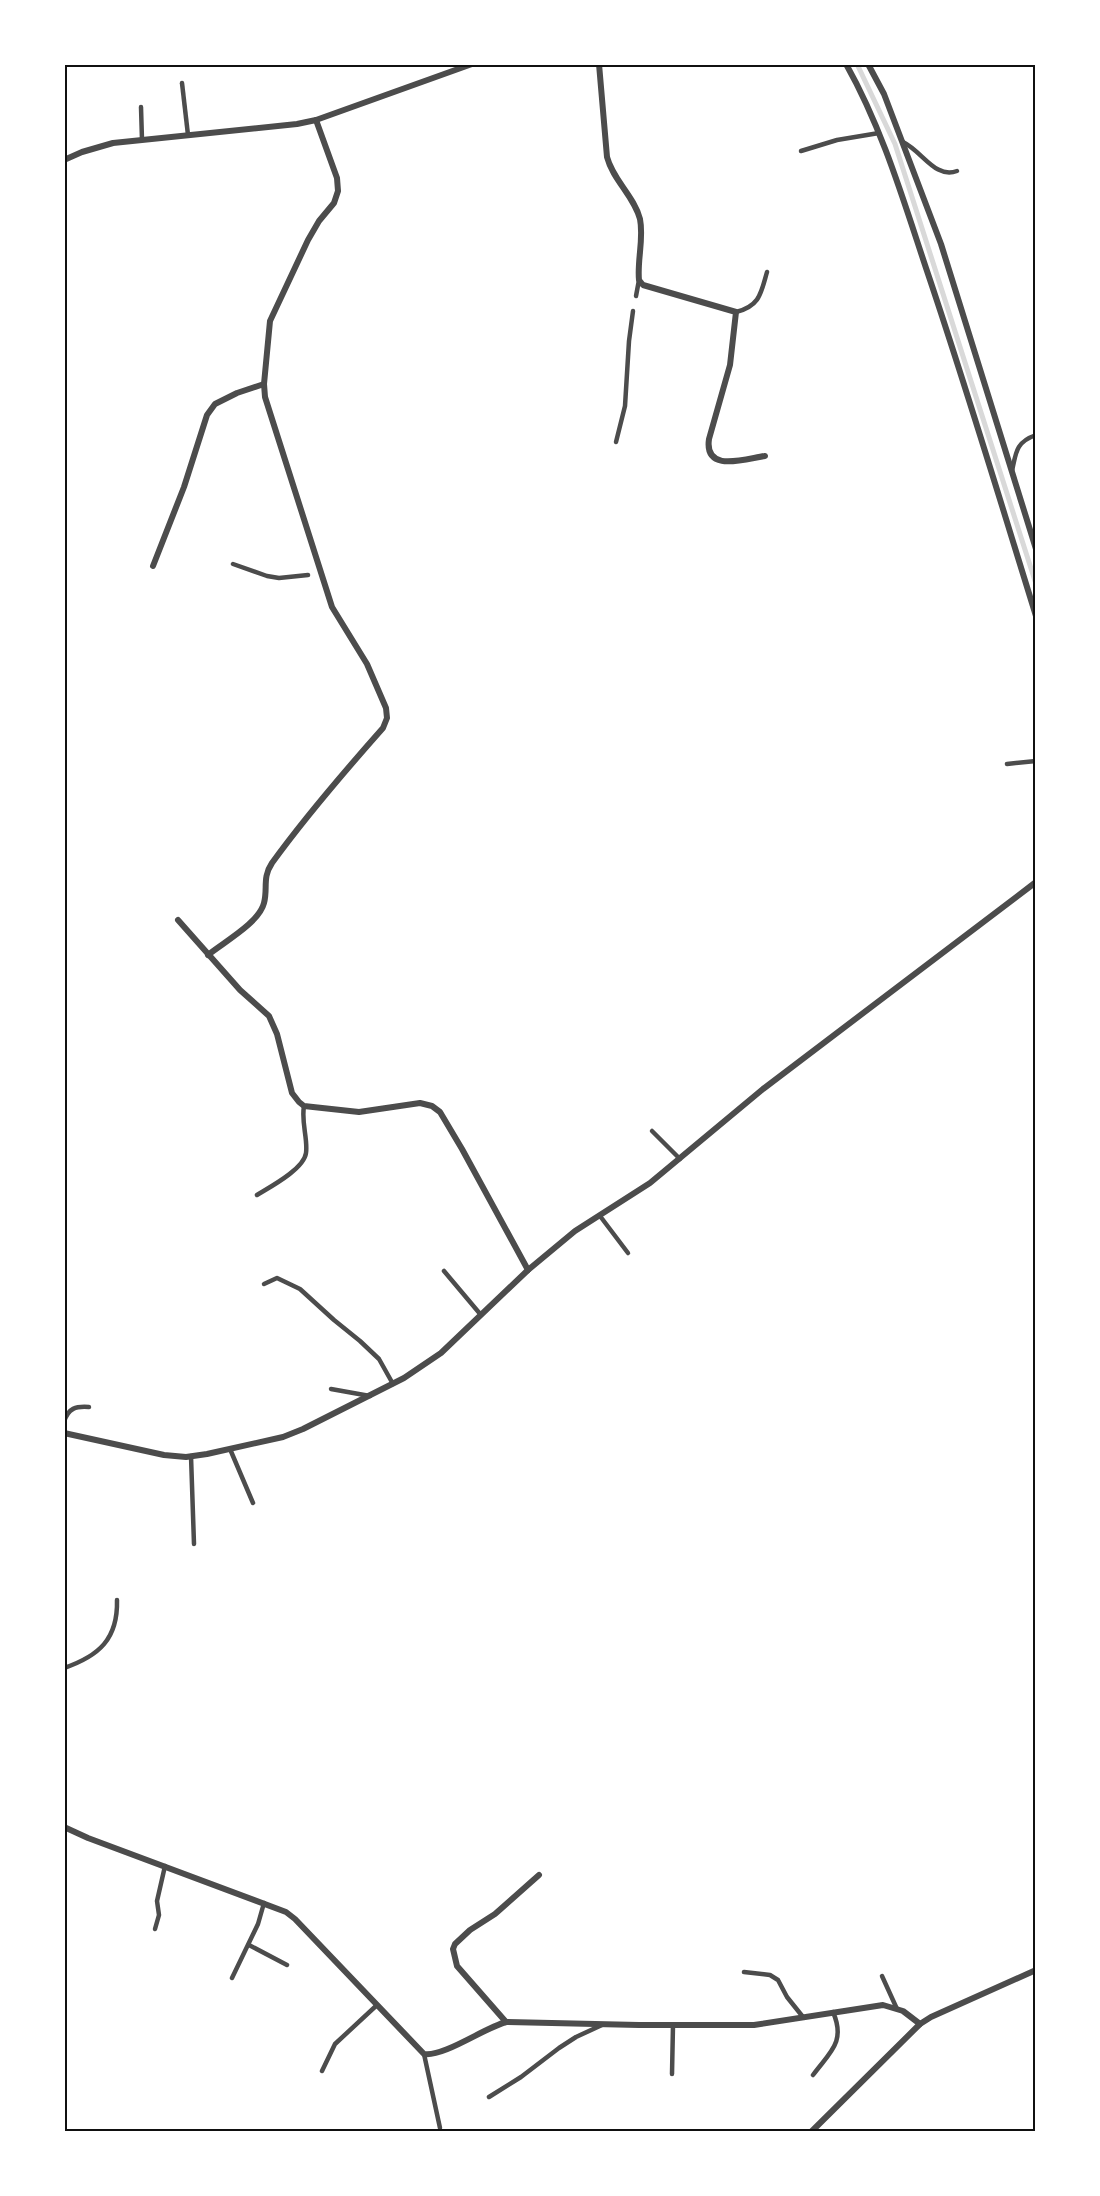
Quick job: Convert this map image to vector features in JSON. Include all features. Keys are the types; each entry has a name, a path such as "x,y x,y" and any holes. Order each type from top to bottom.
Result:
{"street":[{"path":"64,160 97,146 316,120 472,64"},
{"path":"599,64 607,157 610,168 635,207 640,220 639,280 643,285 736,312 728,372 708,450 709,455 717,460 733,462 765,456"},
{"path":"846,64 894,170 962,375 1035,616"},
{"path":"868,64 884,94 941,244 1035,549"},
{"path":"208,955 261,912 265,900 264,882 268,869 295,831 382,728 387,718 386,708 367,664 332,607 317,573 265,397 264,384 270,321 308,240 334,202 338,191 337,178 316,120"},
{"path":"153,566 207,415 215,404 237,393 264,384"},
{"path":"64,1433 164,1455 191,1456 283,1437 393,1384 441,1353 528,1270 575,1231 650,1183 763,1089 1035,882"},
{"path":"178,920 240,990 269,1016 292,1093 304,1106 359,1112 420,1103 432,1106 440,1113 528,1270"},
{"path":"64,1827 286,1912 424,2054 437,2054 506,2022 754,2025 884,2005 900,2010 920,2024"},
{"path":"506,2022 457,1966 453,1949 455,1944 470,1930 495,1914 539,1875"},
{"path":"811,2132 920,2024 1035,1970"}],"lane":[{"path":"182,83 188,135"},
{"path":"141,107 142,140"},
{"path":"801,151 837,140 879,133"},
{"path":"903,141 944,174 957,171"},
{"path":"736,312 746,310 754,304 761,293 767,272"},
{"path":"636,296 639,280"},
{"path":"616,442 625,406 628,341 633,311"},
{"path":"1012,471 1020,443 1035,435"},
{"path":"233,564 273,577 308,575"},
{"path":"1007,764 1035,761"},
{"path":"257,1195 303,1162 306,1153 304,1106"},
{"path":"652,1131 680,1159"},
{"path":"600,1216 627,1253"},
{"path":"444,1272 481,1315"},
{"path":"264,1284 277,1278 300,1289 379,1359 393,1384"},
{"path":"331,1389 370,1396"},
{"path":"64,1422 70,1410 75,1407 89,1407"},
{"path":"230,1449 253,1503"},
{"path":"191,1456 194,1544"},
{"path":"64,1668 86,1659 105,1645 115,1625 117,1600"},
{"path":"155,1929 158,1922 157,1901 165,1866"},
{"path":"232,1978 258,1924 264,1902"},
{"path":"249,1945 287,1965"},
{"path":"744,1972 770,1975 778,1980 786,1997 803,2017"},
{"path":"882,1976 900,2010"},
{"path":"322,2071 335,2044 377,2005"},
{"path":"813,2074 838,2038 838,2025 832,2012"},
{"path":"489,2097 576,2037 603,2024"},
{"path":"672,2074 673,2025"},
{"path":"424,2054 440,2128"}],"waterway":[{"path":"857,64 895,144 1036,584"}]}
